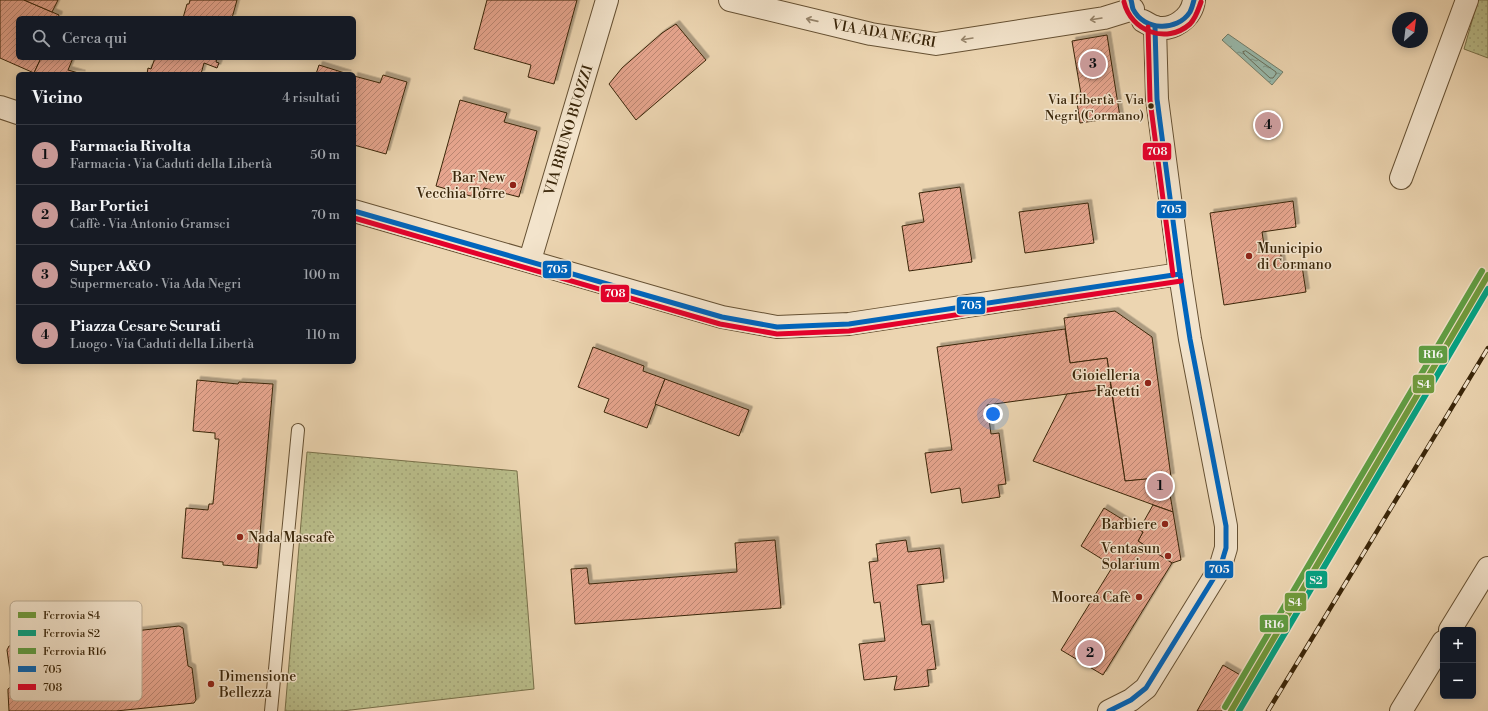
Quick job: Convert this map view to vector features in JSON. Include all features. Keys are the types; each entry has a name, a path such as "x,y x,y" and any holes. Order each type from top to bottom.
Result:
{"street":[{"name":"VIA BRUNO BUOZZI","path":"530,260 607,0"},
{"name":"VIA ADA NEGRI","path":"730,0 871,34 936,44 1104,18 1132,5"},
{"path":"1132,5 1142,21 1155,27 1167,28 1186,18 1192,9 1194,0"},
{"path":"1402,178 1467,0"},
{"path":"1116,710 1146,688 1208,590 1220,568 1226,548 1226,526 1190,339 1180,274 1157,99 1155,27"},
{"path":"0,107 16,112"},
{"path":"356,211 722,317 777,327 849,324 1180,274"},
{"path":"1452,627 1488,568"},
{"path":"1401,711 1440,647"}],"lane":[{"path":"271,711 298,430"}],"green space":[{"path":"1478,0 1488,0 1488,58 1464,49"},
{"path":"307,452 517,471 534,689 342,711 285,711"}],"water":[{"path":"1228,34 1283,72 1272,85 1222,40"}],"building":[{"path":"0,0 24,0 59,15 16,16 16,60 40,60 34,72 0,58"},
{"path":"24,0 58,0 52,12"},
{"path":"190,0 237,0 233,16 184,16 187,4 189,4"},
{"path":"487,0 577,0 554,84 528,77 531,65 474,49"},
{"path":"676,24 706,60 636,120 609,84 622,68 662,33"},
{"path":"1107,35 1120,117 1080,123 1076,95 1081,94 1072,41"},
{"path":"40,60 72,60 68,70 75,72 34,72"},
{"path":"154,60 216,60 216,62 219,63 217,68 204,63 202,72 147,72 148,68 151,69"},
{"path":"319,65 342,72 317,72"},
{"path":"383,75 407,82 386,154 356,146 356,77 380,83"},
{"path":"460,100 507,113 504,122 537,131 519,197 484,188 481,199 436,186"},
{"path":"960,187 972,262 909,271 902,226 924,222 919,193"},
{"name":"Municipio di Cormano","path":"1293,201 1296,227 1262,232 1265,251 1280,249 1283,269 1302,266 1306,292 1224,305 1210,213"},
{"path":"1088,203 1094,243 1025,253 1019,212"},
{"path":"1115,311 1152,337 1171,477 1125,481 1107,358 1070,363 1064,318"},
{"path":"1065,329 1070,363 1107,358 1111,388 987,405 991,434 999,433 1006,484 998,485 1000,497 962,503 960,488 931,493 925,453 952,450 937,347"},
{"path":"593,347 644,366 643,371 665,379 647,428 604,412 609,399 578,387"},
{"path":"665,379 749,410 739,436 655,404"},
{"path":"197,380 238,384 239,382 273,384 257,568 223,565 223,562 182,558 186,508 208,510 209,504 213,504 219,439 215,439 215,433 193,431"},
{"path":"1111,388 1125,481 1167,477 1173,512 1033,461 1067,394"},
{"path":"1153,505 1173,512 1181,560 1172,563 1138,541 1143,532 1139,530"},
{"path":"1104,508 1143,532 1138,541 1172,563 1103,675 1061,650 1113,566 1081,546"},
{"path":"775,540 781,608 575,624 571,569 587,568 589,584 737,572 735,543"},
{"path":"906,540 908,552 940,548 944,582 917,585 922,625 930,624 936,669 927,670 929,686 894,690 897,676 864,680 859,644 885,641 880,602 874,603 869,562 878,561 876,544"},
{"path":"179,626 183,628 188,666 192,668 196,700 194,703 116,711 9,711 8,689 10,688 10,701 142,701 142,630"},
{"path":"10,646 10,672 7,650"},
{"path":"1223,665 1242,676 1222,711 1197,711"}],"railway":[{"path":"1268,711 1488,348"}],"rail line":[{"name":"R16","path":"1225,707 1482,271"},
{"name":"S4","path":"1231,711 1488,275"},
{"name":"S2","path":"1239,711 1488,289"}],"transit line":[{"name":"705","path":"1131,0 1133,9 1138,16 1145,22 1152,25 1161,26 1169,26 1184,19 1190,12 1194,0"},
{"name":"708","path":"1124,2 1134,21 1151,32 1160,34 1171,34 1190,24 1195,17 1201,2"},
{"name":"708","path":"1148,27 1150,100 1173,275"},
{"name":"705","path":"1109,711 1131,700 1146,688 1220,568 1226,548 1226,526 1190,339 1180,274 1157,99 1155,27"},
{"name":"705","path":"356,212 722,317 777,327 849,324 1180,274"},
{"name":"708","path":"356,219 720,324 777,334 849,331 1181,281"}],"place":[{"name":"Super A&O","path":"1093,64"},
{"name":"Via Libertà - Via Negri (Cormano)","path":"1151,106"},
{"name":"Piazza Cesare Scurati","path":"1268,125"},
{"name":"Bar New Vecchia Torre","path":"513,185"},
{"name":"Municipio di Cormano","path":"1249,256"},
{"name":"Gioielleria Facetti","path":"1148,383"},
{"name":"Farmacia Rivolta","path":"1160,486"},
{"name":"Barbiere","path":"1165,524"},
{"name":"Nada Mascafè","path":"240,537"},
{"name":"Ventasun Solarium","path":"1168,556"},
{"name":"Moorea Cafè","path":"1139,597"},
{"name":"Bar Portici","path":"1090,653"},
{"name":"Dimensione Bellezza","path":"211,684"}]}
